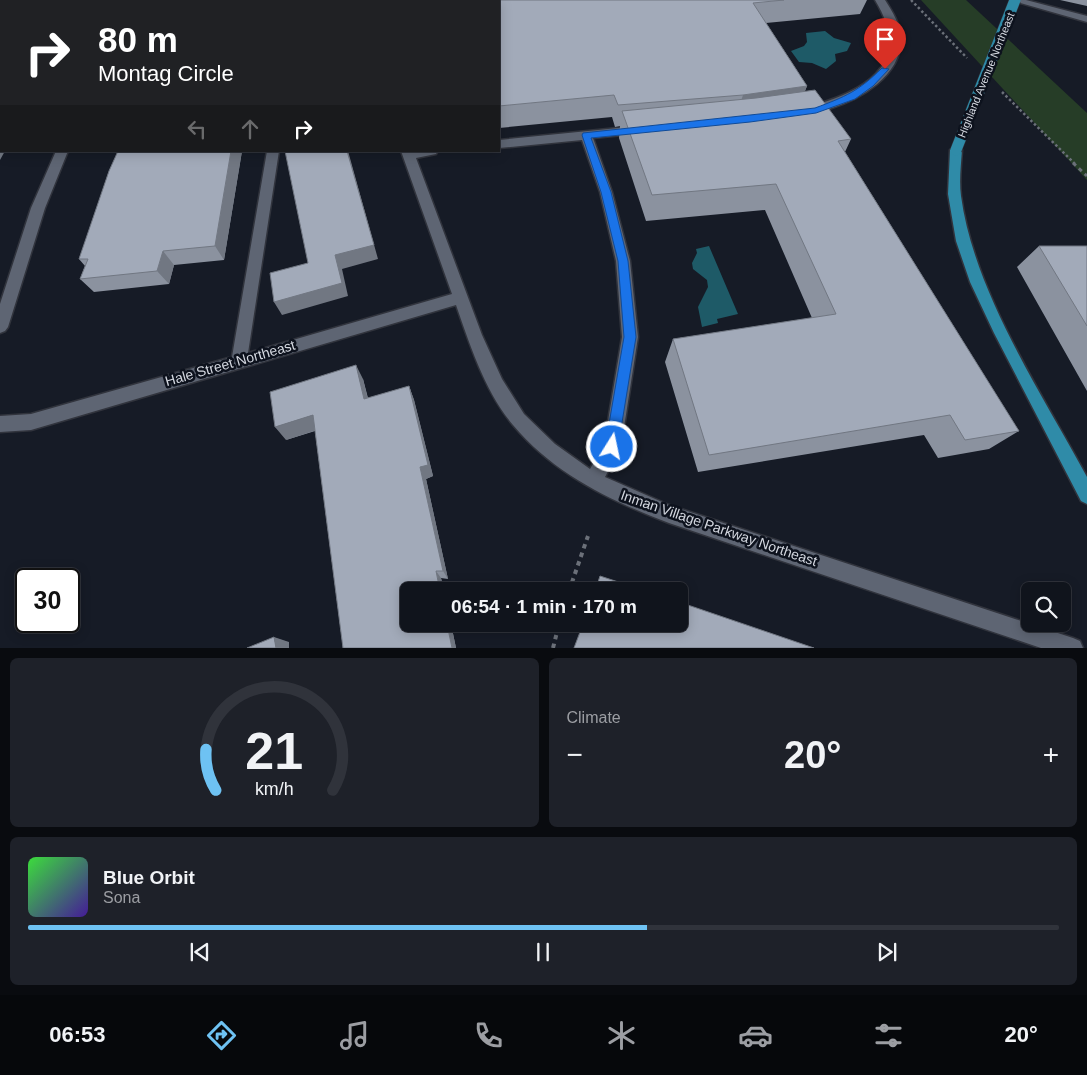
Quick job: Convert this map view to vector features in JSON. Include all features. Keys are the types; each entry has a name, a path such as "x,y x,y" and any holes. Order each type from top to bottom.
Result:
{"main road":[{"name":"Highland Avenue Northeast","path":"1015,0 956,150 954,194 963,241 977,282 998,329 1087,495"}],"street":[{"path":"797,113 816,110 852,97 870,84 885,69 894,53 896,38 892,21 880,0"},
{"path":"1015,0 1087,20"},
{"path":"500,144 653,129"},
{"path":"586,135 606,192 623,261 630,337 612,447 593,481"},
{"path":"0,327 38,208 62,152"},
{"path":"239,360 273,152"},
{"path":"407,153 420,152"},
{"name":"Inman Village Parkway Northeast","path":"407,153 460,298 496,384 518,419 549,450 593,481 637,502 1073,648"},
{"name":"Hale Street Northeast","path":"0,424 30,422 239,360 460,298"}],"path":[{"path":"572,582 588,536"},
{"path":"553,648 558,632"}],"green space":[{"path":"921,0 966,0 1087,113 1087,180"}],"water":[{"path":"825,31 834,38 851,43 847,51 835,54 836,61 826,69 812,63 799,62 791,51 804,46 807,42 806,33"},
{"path":"709,246 738,314 717,319 718,323 702,327 698,307 708,287 707,280 693,269 692,263 697,253 696,249"}],"building":[{"path":"500,0 784,0 753,3 807,86 743,95 618,105 614,95 500,106"},
{"path":"815,90 851,139 838,141 1019,431 965,440 950,415 709,455 673,339 836,314 776,184 652,195 622,111 756,98"},
{"path":"118,152 231,152 215,246 163,251 157,271 80,279 88,259 79,259 109,171"},
{"path":"285,152 347,152 374,245 335,255 342,283 274,302 270,273 308,263"},
{"path":"1039,246 1087,246 1087,326"},
{"path":"356,365 364,399 409,386 428,465 420,467 443,571 436,571 438,582 400,582 400,632 449,632 452,648 343,648 313,415 275,427 270,392"},
{"path":"600,576 618,582 598,582"},
{"path":"688,605 814,648 574,648 580,632 688,632"},
{"path":"274,637 276,648 247,648"}],"route":[{"path":"612,447 630,337 623,261 606,192 586,135 750,119 816,110 852,97 870,84 885,69"}]}
